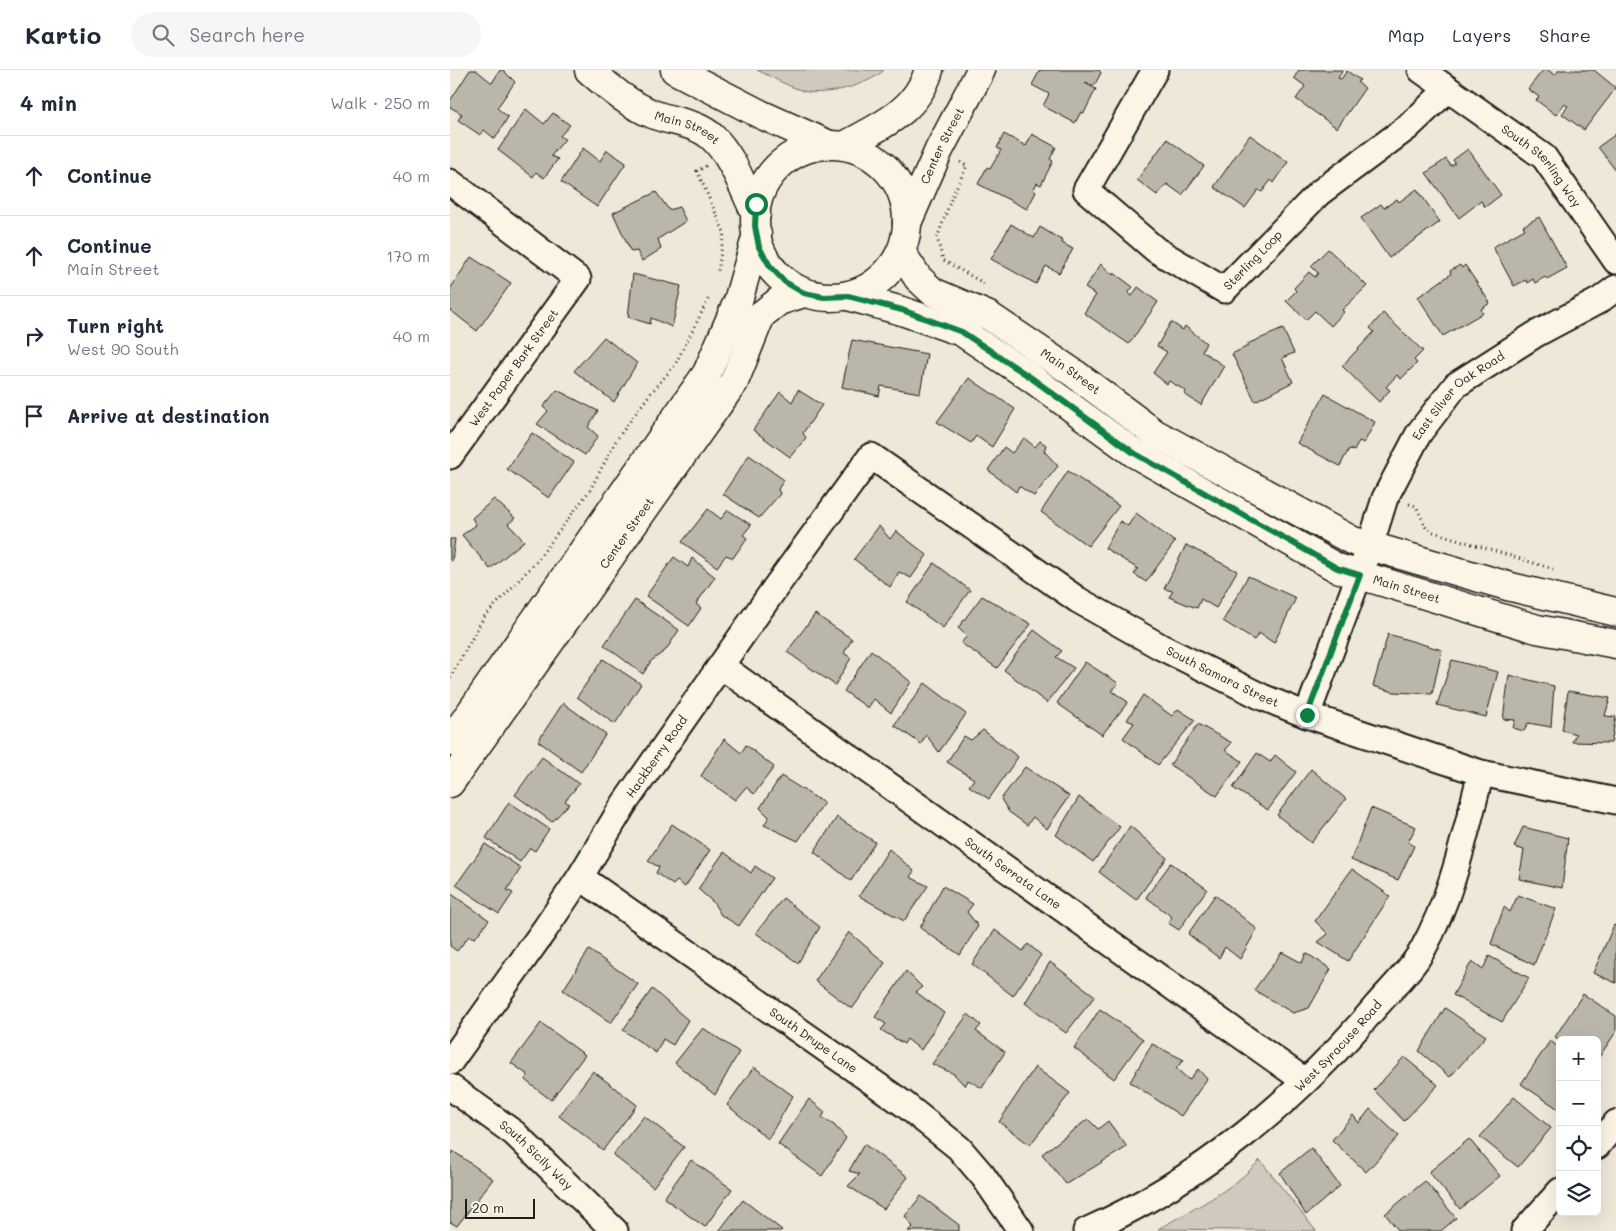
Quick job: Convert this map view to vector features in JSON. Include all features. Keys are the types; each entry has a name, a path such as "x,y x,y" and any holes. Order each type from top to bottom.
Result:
{"street":[{"name":"Main Street","path":"589,70 625,101 656,115 692,125 712,136 728,156 756,224"},
{"path":"675,70 762,115 837,145 868,153 887,168 900,187 908,210 907,224 901,252 889,272 870,287 848,296 824,297 804,293 785,282 770,266 759,247 756,204 766,181 782,162 803,149 837,145 898,117 914,101 929,70"},
{"name":"Center Street","path":"907,224 939,150 981,70"},
{"name":"Sterling Loop","path":"1155,70 1086,190 1156,250 1224,290 1319,194 1408,127 1448,89"},
{"path":"1421,70 1448,89"},
{"name":"South Sterling Way","path":"1448,89 1544,157 1576,206 1616,261"},
{"name":"West Paper Bark Street","path":"450,182 578,279 450,456"},
{"name":"Center Street","path":"450,742 707,373 738,301 756,224"},
{"name":"Main Street","path":"901,252 918,278 933,292 989,316 1075,374 1154,433 1353,541 1365,560 1537,629 1616,644"},
{"name":"East Silver Oak Road","path":"1307,715 1386,498 1419,433 1456,385 1536,334 1600,300 1616,288"},
{"name":"Center Street","path":"450,783 734,382 761,315 779,301 804,293"},
{"name":"Main Street","path":"848,296 902,310 962,332 1030,377 1134,453 1337,568 1365,560 1510,587 1616,612"},
{"name":"Hackberry Road","path":"450,1062 580,877 624,804 774,588 871,456"},
{"name":"South Samara Street","path":"871,456 1078,600 1169,652 1262,697 1307,715 1481,773 1616,801"},
{"name":"South Serrata Lane","path":"721,666 1305,1081"},
{"name":"West Syracuse Road","path":"1086,1231 1111,1220 1193,1173 1254,1127 1348,1040 1422,951 1448,896 1481,773"},
{"name":"South Drupe Lane","path":"580,877 904,1104 959,1148 983,1176 1021,1231"},
{"name":"South Sicily Way","path":"450,1087 514,1133 615,1231"},
{"path":"1601,1141 1616,1123"},
{"path":"1524,1231 1556,1196"}],"path":[{"path":"956,160 967,166 954,192 937,238 943,260 992,288"},
{"path":"708,164 697,171 724,232 718,275"},
{"path":"450,678 484,617 536,562 590,490 617,439 650,394 675,365 712,292"},
{"path":"1386,498 1416,506 1427,530 1561,571"}],"shaded area":[{"path":"757,70 884,70 857,85 834,91 812,92 791,87"},
{"path":"1260,1160 1316,1231 1158,1229 1225,1190"}],"building":[{"path":"470,70 476,70 492,83 500,70 503,70 515,82 497,108 508,117 495,139 484,130 480,135 458,120 462,114 450,107 450,101"},
{"path":"1040,70 1099,70 1101,73 1094,86 1085,83 1096,89 1084,113 1081,112 1075,123 1043,106 1049,94 1032,85"},
{"path":"1299,70 1343,70 1338,78 1341,79 1347,71 1360,80 1357,82 1365,88 1337,128 1296,99 1305,86 1294,78"},
{"path":"1543,70 1548,70 1555,75 1559,70 1594,70 1616,88 1584,130 1562,114 1568,106 1564,104 1556,115 1536,100 1539,97 1528,89"},
{"path":"526,109 544,124 553,113 570,125 560,136 565,139 551,156 558,159 544,178 536,172 533,177 498,150"},
{"path":"1004,134 1026,146 1032,134 1056,147 1050,159 1053,161 1041,185 1037,183 1033,190 1036,192 1027,209 978,184 987,167 990,169 1001,150 997,148"},
{"path":"1616,134 1616,171 1598,147"},
{"path":"1250,135 1288,162 1274,183 1271,180 1262,192 1258,190 1245,208 1214,187"},
{"path":"1167,139 1204,166 1182,195 1167,184 1157,195 1137,180"},
{"path":"583,148 600,161 607,150 626,163 597,207 561,182"},
{"path":"1468,149 1501,195 1485,207 1481,201 1459,218 1426,173 1446,159 1451,166 1455,163 1453,160"},
{"path":"1417,189 1440,222 1389,258 1361,218 1381,204 1384,208 1397,199 1399,202"},
{"path":"656,192 669,210 679,207 686,221 658,239 661,249 642,261 637,251 631,252 613,213"},
{"path":"1539,217 1567,268 1547,279 1545,277 1535,283 1533,279 1527,283 1526,280 1514,286 1493,247 1525,229 1523,226"},
{"path":"1011,224 1034,238 1040,227 1073,249 1059,273 1046,266 1036,284 991,259"},
{"path":"1328,249 1367,286 1342,310 1344,312 1331,326 1315,311 1306,320 1286,301 1296,291 1294,288 1309,272 1315,277 1318,273 1311,266"},
{"path":"471,257 511,283 477,331 450,310 450,289"},
{"path":"1101,264 1113,275 1114,273 1133,287 1128,293 1132,296 1138,287 1158,302 1129,344 1084,313 1096,295 1085,288"},
{"path":"1460,265 1462,268 1465,265 1490,303 1481,309 1483,313 1443,336 1418,297 1451,274 1450,271"},
{"path":"633,274 681,286 672,327 651,318 650,324 628,317"},
{"path":"1383,313 1423,351 1414,360 1417,363 1401,379 1397,375 1386,387 1390,390 1379,402 1342,366 1374,332 1370,328"},
{"path":"1171,322 1183,330 1185,326 1206,343 1202,351 1224,366 1201,405 1184,394 1186,391 1169,381 1167,384 1153,373 1167,352 1157,346"},
{"path":"1283,329 1294,353 1282,358 1293,382 1255,401 1232,354 1248,346 1247,344"},
{"path":"604,337 637,363 614,402 574,371"},
{"path":"852,340 927,354 920,393 881,386 879,396 842,387"},
{"path":"969,378 1015,409 992,447 976,436 971,443 937,422"},
{"path":"557,390 598,411 588,427 598,436 585,455 537,424 548,411 543,407"},
{"path":"798,390 822,405 803,433 806,438 790,457 753,430 780,392 792,402"},
{"path":"1325,394 1375,422 1364,443 1359,441 1354,451 1349,449 1340,466 1297,443"},
{"path":"532,433 574,462 549,498 507,469"},
{"path":"1024,438 1035,447 1040,441 1046,445 1044,451 1058,466 1034,496 1019,486 1016,492 988,470 1004,447 1012,453"},
{"path":"749,455 784,480 778,489 780,494 759,518 723,494"},
{"path":"1068,471 1119,506 1088,546 1041,512"},
{"path":"494,499 515,518 508,524 524,541 490,569 462,535 476,525 472,518"},
{"path":"708,509 721,519 728,510 751,525 743,535 747,538 733,558 726,555 717,567 682,542"},
{"path":"1136,513 1175,542 1146,582 1134,574 1138,569 1105,548 1120,521 1128,526"},
{"path":"879,526 890,539 896,531 927,555 911,578 899,572 890,587 854,559"},
{"path":"450,539 455,539 452,561 450,560"},
{"path":"1186,545 1237,571 1216,608 1201,599 1197,608 1188,605 1169,597 1173,591 1164,589"},
{"path":"674,557 688,567 692,558 715,577 696,604 701,608 689,626 646,596"},
{"path":"934,563 970,590 943,628 907,602"},
{"path":"1248,576 1296,598 1274,643 1259,633 1254,640 1223,621"},
{"path":"982,596 1031,624 997,668 961,643 967,636 958,628"},
{"path":"635,600 679,630 666,650 651,661 643,674 604,645"},
{"path":"815,614 852,639 844,653 851,658 835,685 787,652"},
{"path":"1034,630 1062,651 1056,657 1074,668 1047,703 1004,670"},
{"path":"1388,634 1442,650 1432,694 1394,692 1373,686"},
{"path":"871,650 911,682 891,713 874,699 868,708 844,691"},
{"path":"603,659 641,684 615,724 577,697"},
{"path":"1452,660 1498,672 1486,717 1437,705"},
{"path":"1085,662 1118,683 1112,691 1128,702 1102,735 1057,703"},
{"path":"1509,675 1554,686 1551,727 1528,723 1524,731 1513,728 1515,720 1503,719"},
{"path":"925,683 966,714 939,752 926,735 921,744 894,725"},
{"path":"1568,691 1610,698 1605,716 1616,717 1611,743 1572,742 1576,734 1562,730"},
{"path":"1143,695 1172,716 1178,709 1195,720 1158,765 1123,738 1134,723 1127,720"},
{"path":"563,703 606,734 581,772 538,741"},
{"path":"1198,724 1232,743 1225,750 1242,761 1217,796 1170,765"},
{"path":"983,730 1018,757 989,799 969,786 974,779 947,762 964,736 971,740"},
{"path":"724,739 741,753 746,745 774,767 754,794 746,787 735,800 701,776"},
{"path":"1257,753 1270,762 1275,755 1296,772 1268,810 1233,788"},
{"path":"542,757 579,784 565,801 569,804 552,822 515,795"},
{"path":"1025,767 1069,796 1047,829 1033,817 1027,825 1009,812 1001,799"},
{"path":"1311,769 1346,799 1311,843 1277,815"},
{"path":"781,776 824,803 798,841 764,825 769,817 760,808"},
{"path":"1079,797 1120,827 1093,862 1056,835"},
{"path":"509,802 549,829 535,851 530,848 520,862 486,838"},
{"path":"1371,808 1416,827 1408,842 1414,846 1398,880 1351,860"},
{"path":"837,817 875,842 851,881 814,852"},
{"path":"672,824 710,850 685,887 677,881 673,885 656,873 659,867 648,861"},
{"path":"1130,826 1167,858 1136,900 1099,872"},
{"path":"1523,827 1568,838 1562,888 1519,879 1524,850 1514,847"},
{"path":"485,844 521,868 507,890 513,893 499,914 456,885"},
{"path":"889,849 914,871 910,877 928,886 904,921 859,896"},
{"path":"724,852 751,873 755,866 772,878 739,926 721,915 713,902 698,889"},
{"path":"1171,863 1207,889 1179,930 1168,923 1172,917 1146,897"},
{"path":"1352,869 1390,896 1348,961 1318,942 1328,934 1315,921"},
{"path":"943,886 973,904 967,912 978,926 960,955 920,928"},
{"path":"450,893 489,920 475,938 469,936 457,951 450,946"},
{"path":"1215,895 1257,929 1240,959 1225,947 1219,958 1188,934"},
{"path":"1518,895 1556,909 1534,965 1491,944 1504,907 1510,912"},
{"path":"783,898 820,927 798,963 756,933"},
{"path":"1614,925 1616,926 1616,983 1593,973"},
{"path":"995,930 1023,951 1028,944 1041,955 1013,996 972,964"},
{"path":"849,932 885,963 852,1009 815,981"},
{"path":"589,950 638,984 611,1023 563,990"},
{"path":"1282,952 1302,963 1306,953 1331,969 1309,1008 1293,1013 1254,990"},
{"path":"1489,956 1529,978 1502,1022 1453,995 1472,961 1483,969"},
{"path":"1050,962 1095,996 1066,1033 1025,1003"},
{"path":"906,971 922,987 916,992 944,1013 921,1050 907,1039 904,1044 881,1030 886,1024 875,1017"},
{"path":"652,989 688,1020 673,1045 663,1039 656,1053 623,1030"},
{"path":"1583,994 1616,1016 1616,1032 1601,1054 1601,1036 1555,1037"},
{"path":"1445,1008 1486,1036 1450,1077 1419,1051"},
{"path":"1100,1009 1143,1039 1114,1079 1074,1048"},
{"path":"968,1014 981,1025 976,1031 1005,1052 982,1088 968,1080 965,1086 954,1074 932,1064"},
{"path":"541,1023 585,1055 551,1100 525,1080 528,1075 511,1063"},
{"path":"703,1028 739,1052 715,1095 675,1063"},
{"path":"1550,1041 1556,1045 1556,1107 1521,1084"},
{"path":"1152,1044 1184,1060 1176,1068 1189,1080 1198,1069 1207,1079 1181,1116 1130,1082"},
{"path":"1404,1057 1438,1085 1404,1121 1374,1090"},
{"path":"754,1067 793,1096 768,1139 727,1105"},
{"path":"1035,1067 1070,1093 1030,1145 999,1122"},
{"path":"593,1071 637,1105 603,1150 559,1116"},
{"path":"1514,1097 1551,1128 1518,1167 1480,1137"},
{"path":"809,1099 825,1112 822,1118 834,1125 846,1138 822,1176 778,1144"},
{"path":"1370,1109 1399,1136 1366,1172 1332,1140 1353,1115 1359,1123"},
{"path":"644,1116 684,1147 653,1187 613,1155"},
{"path":"1088,1119 1098,1129 1108,1121 1127,1147 1066,1184 1042,1154"},
{"path":"1469,1139 1500,1176 1460,1209 1429,1172"},
{"path":"864,1144 908,1177 884,1209 848,1186 860,1174 849,1171"},
{"path":"1311,1148 1340,1186 1306,1215 1280,1173"},
{"path":"453,1151 493,1179 457,1226 450,1222 450,1156"},
{"path":"691,1160 732,1189 705,1227 664,1198"},
{"path":"1425,1181 1456,1218 1441,1231 1399,1231 1385,1214"},
{"path":"921,1196 959,1225 959,1231 908,1231 913,1227 905,1216"},
{"path":"743,1200 782,1230 719,1231"}],"route":[{"path":"756,204 755,226 759,247 770,266 785,282 804,293 824,297 848,296 902,310 962,332 1030,377 1134,453 1337,568 1360,575 1307,715"}]}
